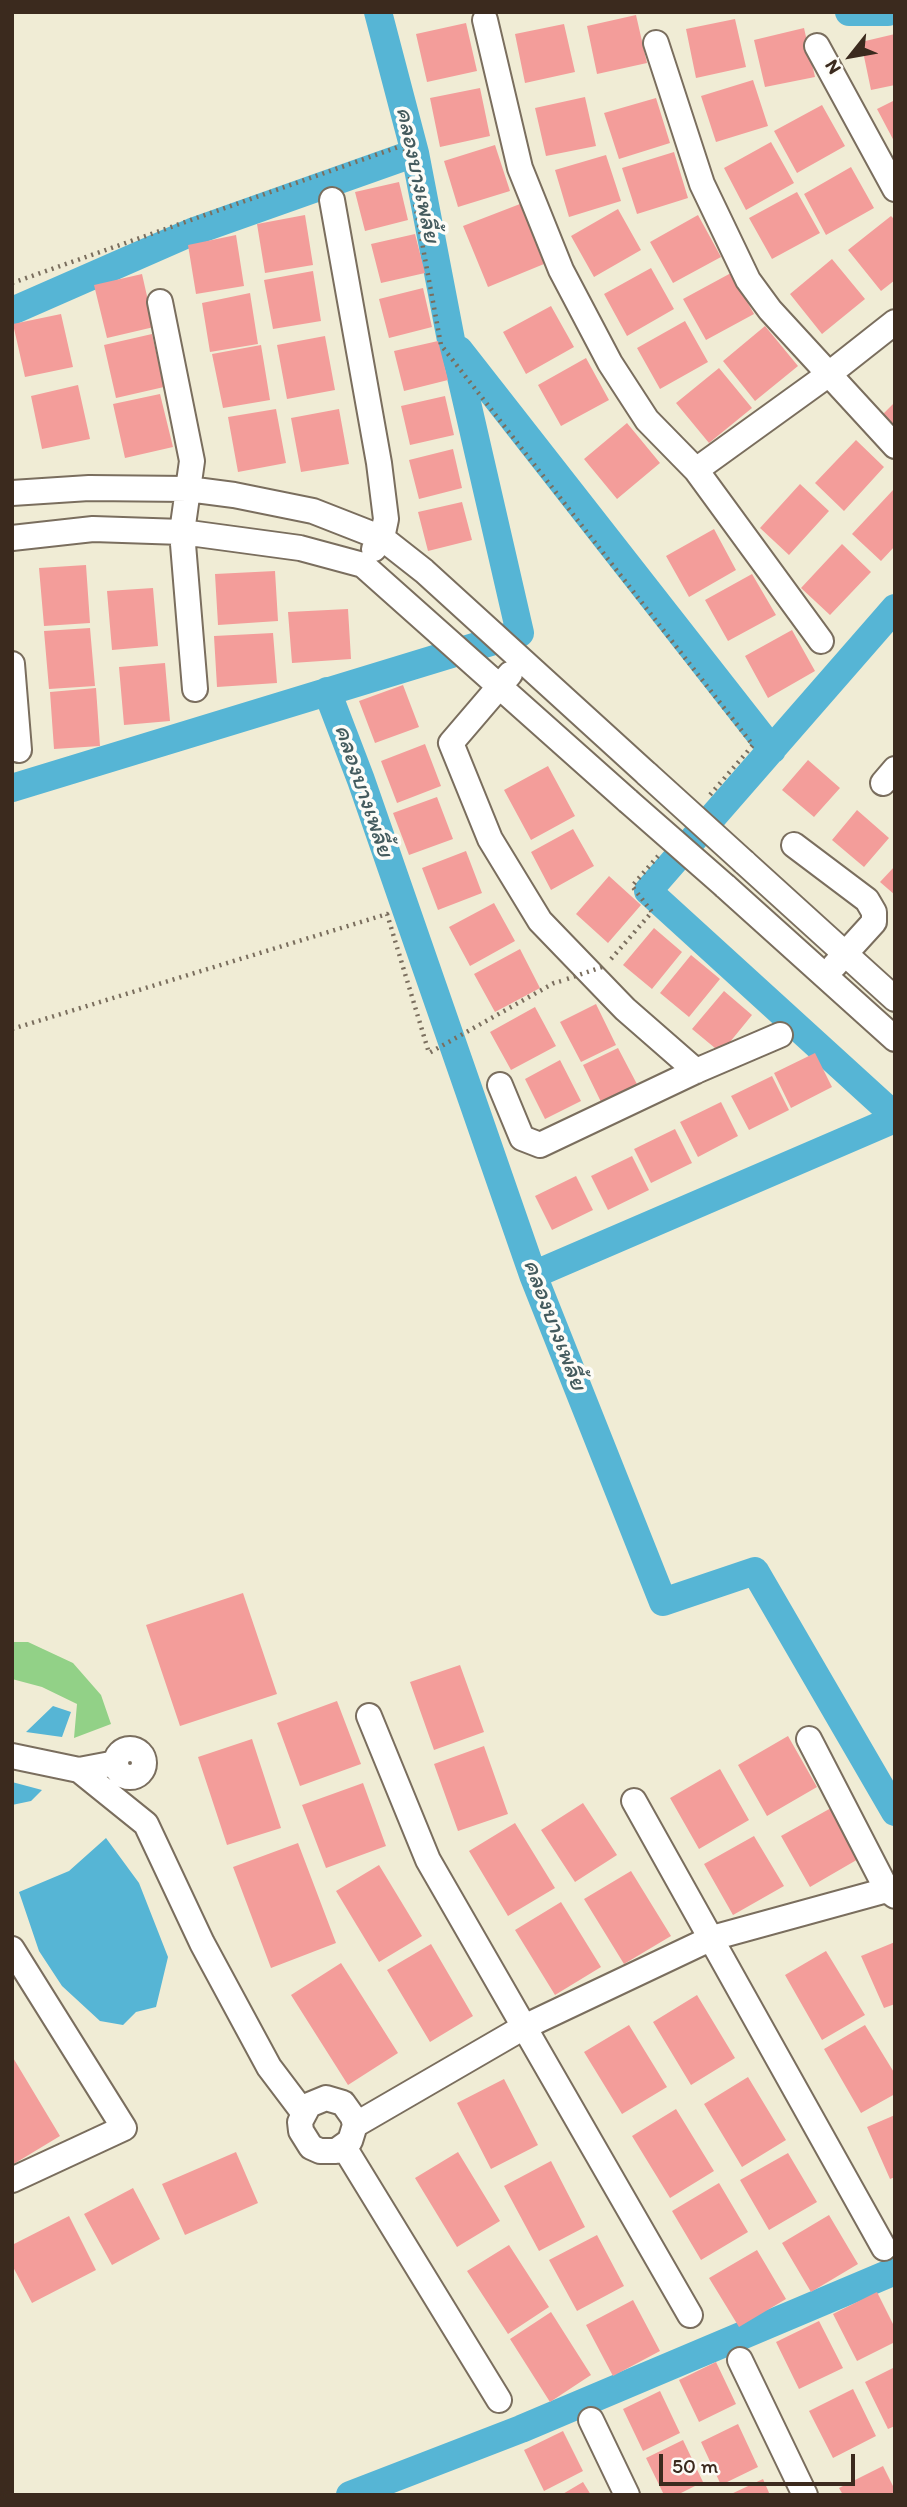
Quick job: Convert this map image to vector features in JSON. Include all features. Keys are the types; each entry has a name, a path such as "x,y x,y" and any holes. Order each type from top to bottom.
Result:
{"street":[{"path":"485,20 520,168 561,270 610,363 647,420 695,470 821,640"},
{"path":"656,43 702,184 748,280 769,310 895,446"},
{"path":"817,46 895,188"},
{"path":"332,200 379,463 386,519 382,538 363,565"},
{"path":"160,302 192,461 182,532 195,688"},
{"path":"695,470 829,374 895,322"},
{"path":"12,493 89,488 188,489 313,511 382,538 442,588 895,999"},
{"path":"12,538 93,529 182,532 300,548 363,565 895,1039"},
{"path":"515,654 491,678 451,743 490,839 540,921 625,1009 696,1071"},
{"path":"12,664 19,750"},
{"path":"794,845 867,900 874,912 874,922 825,975"},
{"path":"500,1085 522,1139 540,1146 696,1071 780,1035"},
{"path":"369,1716 429,1860 690,2315"},
{"path":"355,2125 524,2027 712,1938 891,1893 809,1739"},
{"path":"12,1756 79,1770 116,1763 118,1756 124,1751 137,1751 143,1758 143,1768 138,1775 146,1824 202,1942 269,2067 303,2112"},
{"path":"79,1770 146,1824"},
{"path":"634,1801 884,2248"},
{"path":"12,1949 124,2128 12,2180"},
{"path":"335,2099 349,2109 355,2125 354,2133 344,2147 328,2152 311,2147 301,2131 303,2112 317,2100 335,2099"},
{"path":"344,2147 499,2400"},
{"path":"740,2360 805,2495"},
{"path":"591,2420 627,2495"}],"path":[{"path":"12,283 404,145 441,345 753,745 701,805"},
{"path":"12,1028 387,914 429,1054 554,983 605,966 653,912 632,886 667,845"}],"green space":[{"path":"12,1642 28,1642 73,1663 101,1695 111,1724 74,1738 77,1704 42,1687 12,1679"}],"water":[{"path":"53,1706 71,1712 62,1737 26,1732"},
{"path":"12,1782 42,1790 31,1801 12,1805"},
{"path":"106,1838 139,1883 168,1957 156,2007 136,2012 123,2025 100,2021 62,1986 39,1951 19,1892 69,1871"}],"building":[{"path":"636,15 647,63 597,74 587,26"},
{"path":"735,19 746,67 696,78 686,29"},
{"path":"466,23 477,71 427,82 416,34"},
{"path":"564,24 575,72 525,83 515,34"},
{"path":"804,28 815,77 765,87 754,40"},
{"path":"895,34 895,85 871,90 861,42"},
{"path":"753,80 768,126 716,142 701,96"},
{"path":"480,88 490,136 440,147 430,98"},
{"path":"585,97 596,146 546,156 535,108"},
{"path":"656,98 670,143 619,159 604,113"},
{"path":"895,100 895,143 877,109"},
{"path":"822,105 845,146 797,173 774,131"},
{"path":"771,142 794,183 746,210 724,168"},
{"path":"495,145 510,191 458,207 444,161"},
{"path":"674,152 688,198 637,214 622,168"},
{"path":"606,155 621,201 569,217 555,170"},
{"path":"851,167 874,208 826,235 804,194"},
{"path":"399,182 408,220 365,231 355,192"},
{"path":"797,192 820,233 772,259 749,218"},
{"path":"520,204 544,264 488,287 463,226"},
{"path":"618,209 641,250 594,277 571,236"},
{"path":"305,215 313,265 265,273 257,224"},
{"path":"698,215 721,257 673,283 650,242"},
{"path":"891,216 895,220 895,280 881,291 848,250"},
{"path":"415,234 425,273 381,283 371,244"},
{"path":"236,235 244,286 196,294 188,245"},
{"path":"832,259 865,299 822,334 790,294"},
{"path":"651,268 674,309 627,336 604,294"},
{"path":"313,271 321,321 273,329 264,280"},
{"path":"731,273 754,314 706,340 683,299"},
{"path":"142,274 154,327 107,338 94,285"},
{"path":"423,288 432,327 389,338 379,299"},
{"path":"250,293 258,344 210,352 202,303"},
{"path":"551,306 574,347 526,374 503,332"},
{"path":"61,314 73,367 25,377 13,324"},
{"path":"685,321 708,362 660,389 637,348"},
{"path":"765,326 798,366 755,401 723,361"},
{"path":"152,334 164,387 116,398 104,345"},
{"path":"325,336 335,390 287,399 277,345"},
{"path":"438,341 448,380 404,391 394,351"},
{"path":"261,345 270,400 223,408 212,354"},
{"path":"586,358 609,400 561,426 538,385"},
{"path":"719,368 752,408 709,443 676,403"},
{"path":"78,385 90,439 42,449 31,396"},
{"path":"160,394 173,447 125,458 113,404"},
{"path":"445,396 454,435 410,445 401,406"},
{"path":"895,402 895,427 882,415"},
{"path":"276,409 286,463 238,472 228,417"},
{"path":"339,409 349,464 301,472 291,418"},
{"path":"627,423 660,463 617,499 584,459"},
{"path":"856,440 884,467 844,511 815,483"},
{"path":"453,449 462,488 419,499 409,460"},
{"path":"800,484 829,511 789,555 760,528"},
{"path":"893,490 895,546 881,561 852,534"},
{"path":"462,502 472,540 428,551 418,512"},
{"path":"714,529 736,570 689,597 666,556"},
{"path":"842,544 871,572 830,615 801,588"},
{"path":"86,565 90,623 44,626 39,568"},
{"path":"275,571 278,621 218,625 215,574"},
{"path":"752,574 776,615 728,641 705,600"},
{"path":"153,588 158,646 112,650 107,591"},
{"path":"348,609 351,659 292,663 288,612"},
{"path":"90,628 95,686 49,689 44,631"},
{"path":"792,630 815,671 768,698 745,656"},
{"path":"273,633 277,683 217,687 214,636"},
{"path":"165,663 170,721 124,725 119,667"},
{"path":"403,685 419,727 375,743 359,701"},
{"path":"96,688 100,746 54,749 50,692"},
{"path":"425,744 441,786 397,803 381,761"},
{"path":"808,760 840,788 814,817 782,790"},
{"path":"548,766 575,816 531,840 504,790"},
{"path":"437,797 453,839 409,855 393,813"},
{"path":"857,810 889,838 864,867 832,840"},
{"path":"573,829 594,866 551,890 531,852"},
{"path":"466,851 482,893 438,910 422,868"},
{"path":"895,866 895,895 880,882"},
{"path":"609,876 641,905 608,943 576,914"},
{"path":"494,903 515,941 470,966 449,927"},
{"path":"654,928 682,952 652,989 623,965"},
{"path":"520,949 540,988 495,1012 474,974"},
{"path":"691,955 720,979 689,1017 660,993"},
{"path":"724,991 752,1015 721,1053 692,1029"},
{"path":"596,1004 616,1045 581,1062 560,1022"},
{"path":"535,1007 556,1046 511,1070 490,1032"},
{"path":"618,1048 639,1088 603,1106 583,1065"},
{"path":"815,1053 832,1087 791,1108 774,1073"},
{"path":"560,1060 581,1101 545,1119 525,1079"},
{"path":"772,1076 789,1110 749,1130 731,1096"},
{"path":"721,1102 738,1136 698,1157 680,1122"},
{"path":"675,1129 692,1163 651,1183 634,1149"},
{"path":"632,1156 649,1190 608,1210 591,1176"},
{"path":"576,1176 593,1210 552,1230 535,1196"},
{"path":"243,1593 277,1694 180,1726 146,1625"},
{"path":"460,1665 484,1732 434,1750 410,1682"},
{"path":"337,1701 361,1764 300,1786 277,1723"},
{"path":"788,1736 817,1787 767,1816 738,1765"},
{"path":"252,1739 281,1828 227,1845 198,1757"},
{"path":"484,1746 508,1814 458,1831 434,1764"},
{"path":"720,1769 749,1820 699,1849 670,1798"},
{"path":"363,1783 386,1846 326,1868 302,1805"},
{"path":"583,1803 617,1855 575,1882 541,1830"},
{"path":"831,1808 860,1858 810,1887 781,1836"},
{"path":"515,1823 555,1888 508,1916 469,1851"},
{"path":"754,1836 784,1886 733,1915 704,1864"},
{"path":"298,1843 336,1943 271,1968 233,1867"},
{"path":"379,1865 422,1936 379,1962 336,1891"},
{"path":"631,1871 671,1936 624,1964 584,1899"},
{"path":"561,1902 601,1967 555,1995 515,1930"},
{"path":"895,1942 895,2004 884,2008 861,1956"},
{"path":"431,1944 473,2016 430,2042 387,1970"},
{"path":"826,1951 865,2015 822,2040 785,1975"},
{"path":"341,1963 398,2053 348,2085 291,1995"},
{"path":"697,1995 735,2058 691,2085 653,2022"},
{"path":"629,2025 667,2087 622,2114 584,2052"},
{"path":"865,2025 895,2074 895,2094 861,2113 824,2049"},
{"path":"12,2056 60,2136 12,2165"},
{"path":"748,2077 786,2140 742,2167 704,2104"},
{"path":"504,2079 538,2145 491,2169 457,2103"},
{"path":"676,2109 714,2171 670,2198 632,2136"},
{"path":"895,2115 895,2177 890,2179 867,2127"},
{"path":"236,2152 258,2203 185,2235 162,2184"},
{"path":"458,2152 500,2221 457,2247 415,2178"},
{"path":"788,2153 817,2202 769,2230 740,2180"},
{"path":"551,2161 585,2227 539,2251 504,2186"},
{"path":"719,2183 748,2232 701,2260 672,2211"},
{"path":"133,2188 160,2239 112,2265 84,2214"},
{"path":"829,2215 858,2264 811,2292 782,2243"},
{"path":"69,2216 96,2270 32,2303 12,2265 12,2245"},
{"path":"597,2235 624,2286 577,2311 549,2260"},
{"path":"509,2245 549,2307 508,2334 467,2271"},
{"path":"757,2250 786,2299 739,2327 709,2278"},
{"path":"877,2292 895,2328 895,2342 857,2361 833,2314"},
{"path":"633,2300 660,2351 613,2376 586,2325"},
{"path":"551,2312 591,2375 550,2402 510,2339"},
{"path":"819,2321 843,2368 799,2389 776,2342"},
{"path":"716,2362 736,2404 699,2422 679,2380"},
{"path":"895,2367 895,2426 888,2429 865,2382"},
{"path":"853,2389 876,2436 833,2458 809,2411"},
{"path":"660,2391 680,2433 643,2451 623,2409"},
{"path":"738,2424 758,2467 721,2485 701,2442"},
{"path":"563,2431 583,2471 544,2491 524,2450"},
{"path":"683,2440 703,2482 677,2495 664,2495 646,2458"},
{"path":"883,2466 895,2495 843,2495 839,2488"},
{"path":"763,2479 770,2495 729,2495"},
{"path":"583,2482 591,2495 561,2495"}],"waterway":[{"path":"12,788 520,633 451,340 415,153 378,12"},
{"path":"849,12 888,12"},
{"path":"12,311 192,232 415,153"},
{"path":"459,350 772,750"},
{"path":"895,608 648,891 895,1116"},
{"name":"คลองบางเพลี้ย","path":"327,691 361,780 533,1275 663,1602 755,1571 895,1812"},
{"path":"533,1275 895,1119"},
{"path":"350,2495 521,2429 895,2271"}]}
